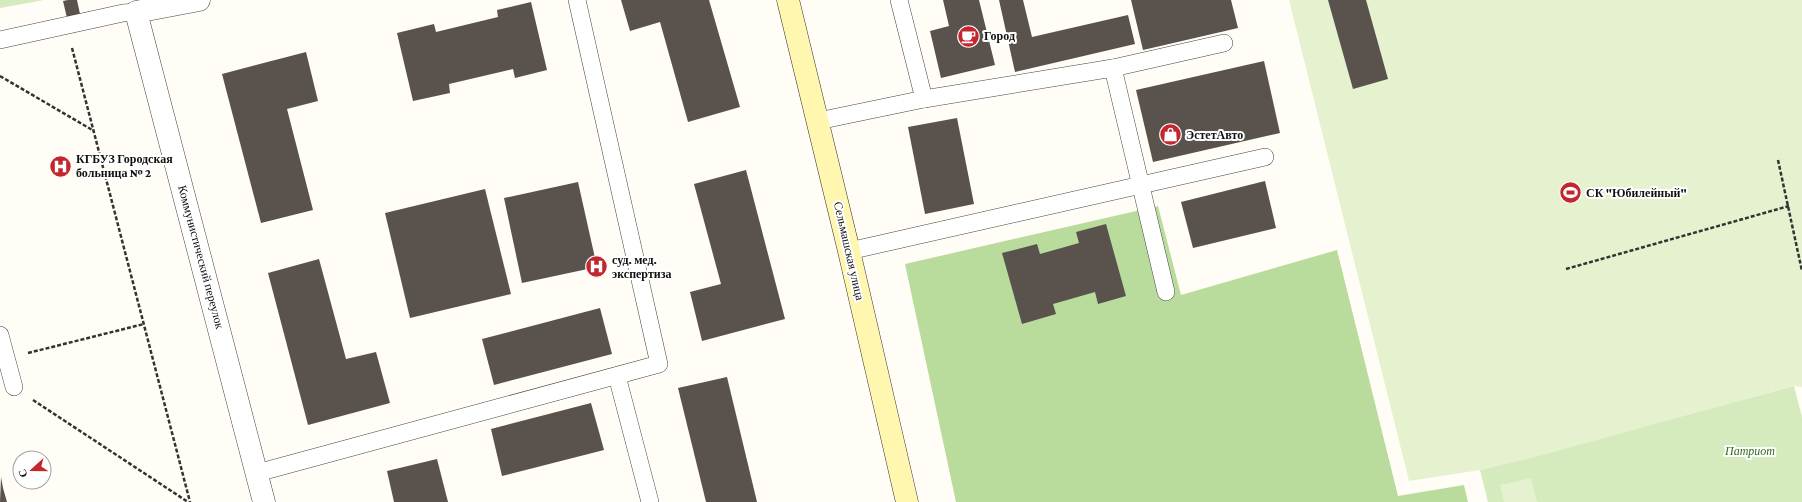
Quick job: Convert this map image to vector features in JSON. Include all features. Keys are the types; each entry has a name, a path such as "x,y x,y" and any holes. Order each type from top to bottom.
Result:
{"main road":[{"name":"Сельмашская улица","path":"791,0 907,502"}],"street":[{"path":"136,12 199,0"},
{"name":"Коммунистический переулок","path":"136,12 258,473 264,502"}],"lane":[{"path":"258,473 659,364 576,0"},
{"path":"899,0 924,100"},
{"path":"0,40 136,12"},
{"path":"818,121 924,100 1113,68 1224,43"},
{"path":"1113,68 1166,292"},
{"path":"849,251 1265,157"},
{"path":"0,335 14,387"},
{"path":"617,376 650,502"}],"path":[{"path":"66,26 189,502"},
{"path":"0,76 94,131"},
{"path":"1778,160 1802,271"},
{"path":"1566,269 1789,206"},
{"path":"6,359 144,324"},
{"path":"14,387 189,502"}],"green space":[{"path":"0,0 44,0 0,8"},
{"name":"СК \"Юбилейный\"","path":"1289,0 1802,0 1802,387 1793,386 1535,457 1480,470 1409,481"},
{"path":"1158,206 1181,295 1337,250 1398,496 1464,485 1468,502 956,502 905,264"},
{"name":"Патриот","path":"1794,386 1802,417 1802,502 1488,502 1480,470"},
{"path":"1531,478 1537,502 1504,502 1500,485"}],"building":[{"path":"77,0 80,14 67,18 63,1"},
{"path":"621,0 709,0 740,107 688,122 660,22 630,31"},
{"path":"943,0 979,0 995,65 941,78 930,31 949,26"},
{"path":"999,0 1023,0 1032,37 1128,15 1135,44 1015,72"},
{"path":"1131,0 1231,0 1238,28 1143,50"},
{"path":"1328,0 1366,0 1388,79 1353,89"},
{"path":"531,2 547,70 515,78 513,69 449,84 450,93 413,101 397,33 434,24 436,32 498,17 497,10"},
{"path":"306,52 318,101 287,109 313,210 261,223 222,74"},
{"path":"1264,61 1280,133 1153,162 1136,90"},
{"path":"957,118 974,204 925,214 908,127"},
{"path":"746,170 785,319 702,341 690,292 721,284 694,184"},
{"path":"1265,181 1276,228 1193,248 1181,202"},
{"path":"578,182 597,267 522,283 504,198"},
{"path":"485,189 511,294 410,318 385,213"},
{"path":"1106,224 1126,296 1098,304 1095,292 1053,304 1056,314 1022,324 1002,253 1037,244 1040,254 1079,243 1076,232"},
{"path":"319,259 346,359 376,352 390,403 308,425 268,273"},
{"path":"600,308 612,354 494,385 482,339"},
{"path":"727,377 757,502 706,502 678,388"},
{"path":"591,403 604,450 502,476 491,429"},
{"path":"437,459 448,502 394,502 387,471"},
{"path":"1,477 3,488 7,502 0,502"}],"place":[{"name":"Город","path":"969,36"},
{"name":"ЭстетАвто","path":"1171,135"},
{"name":"КГБУЗ Городская больница № 2","path":"61,166"},
{"name":"СК \"Юбилейный\"","path":"1570,193"},
{"name":"суд. мед. экспертиза","path":"597,267"}]}
